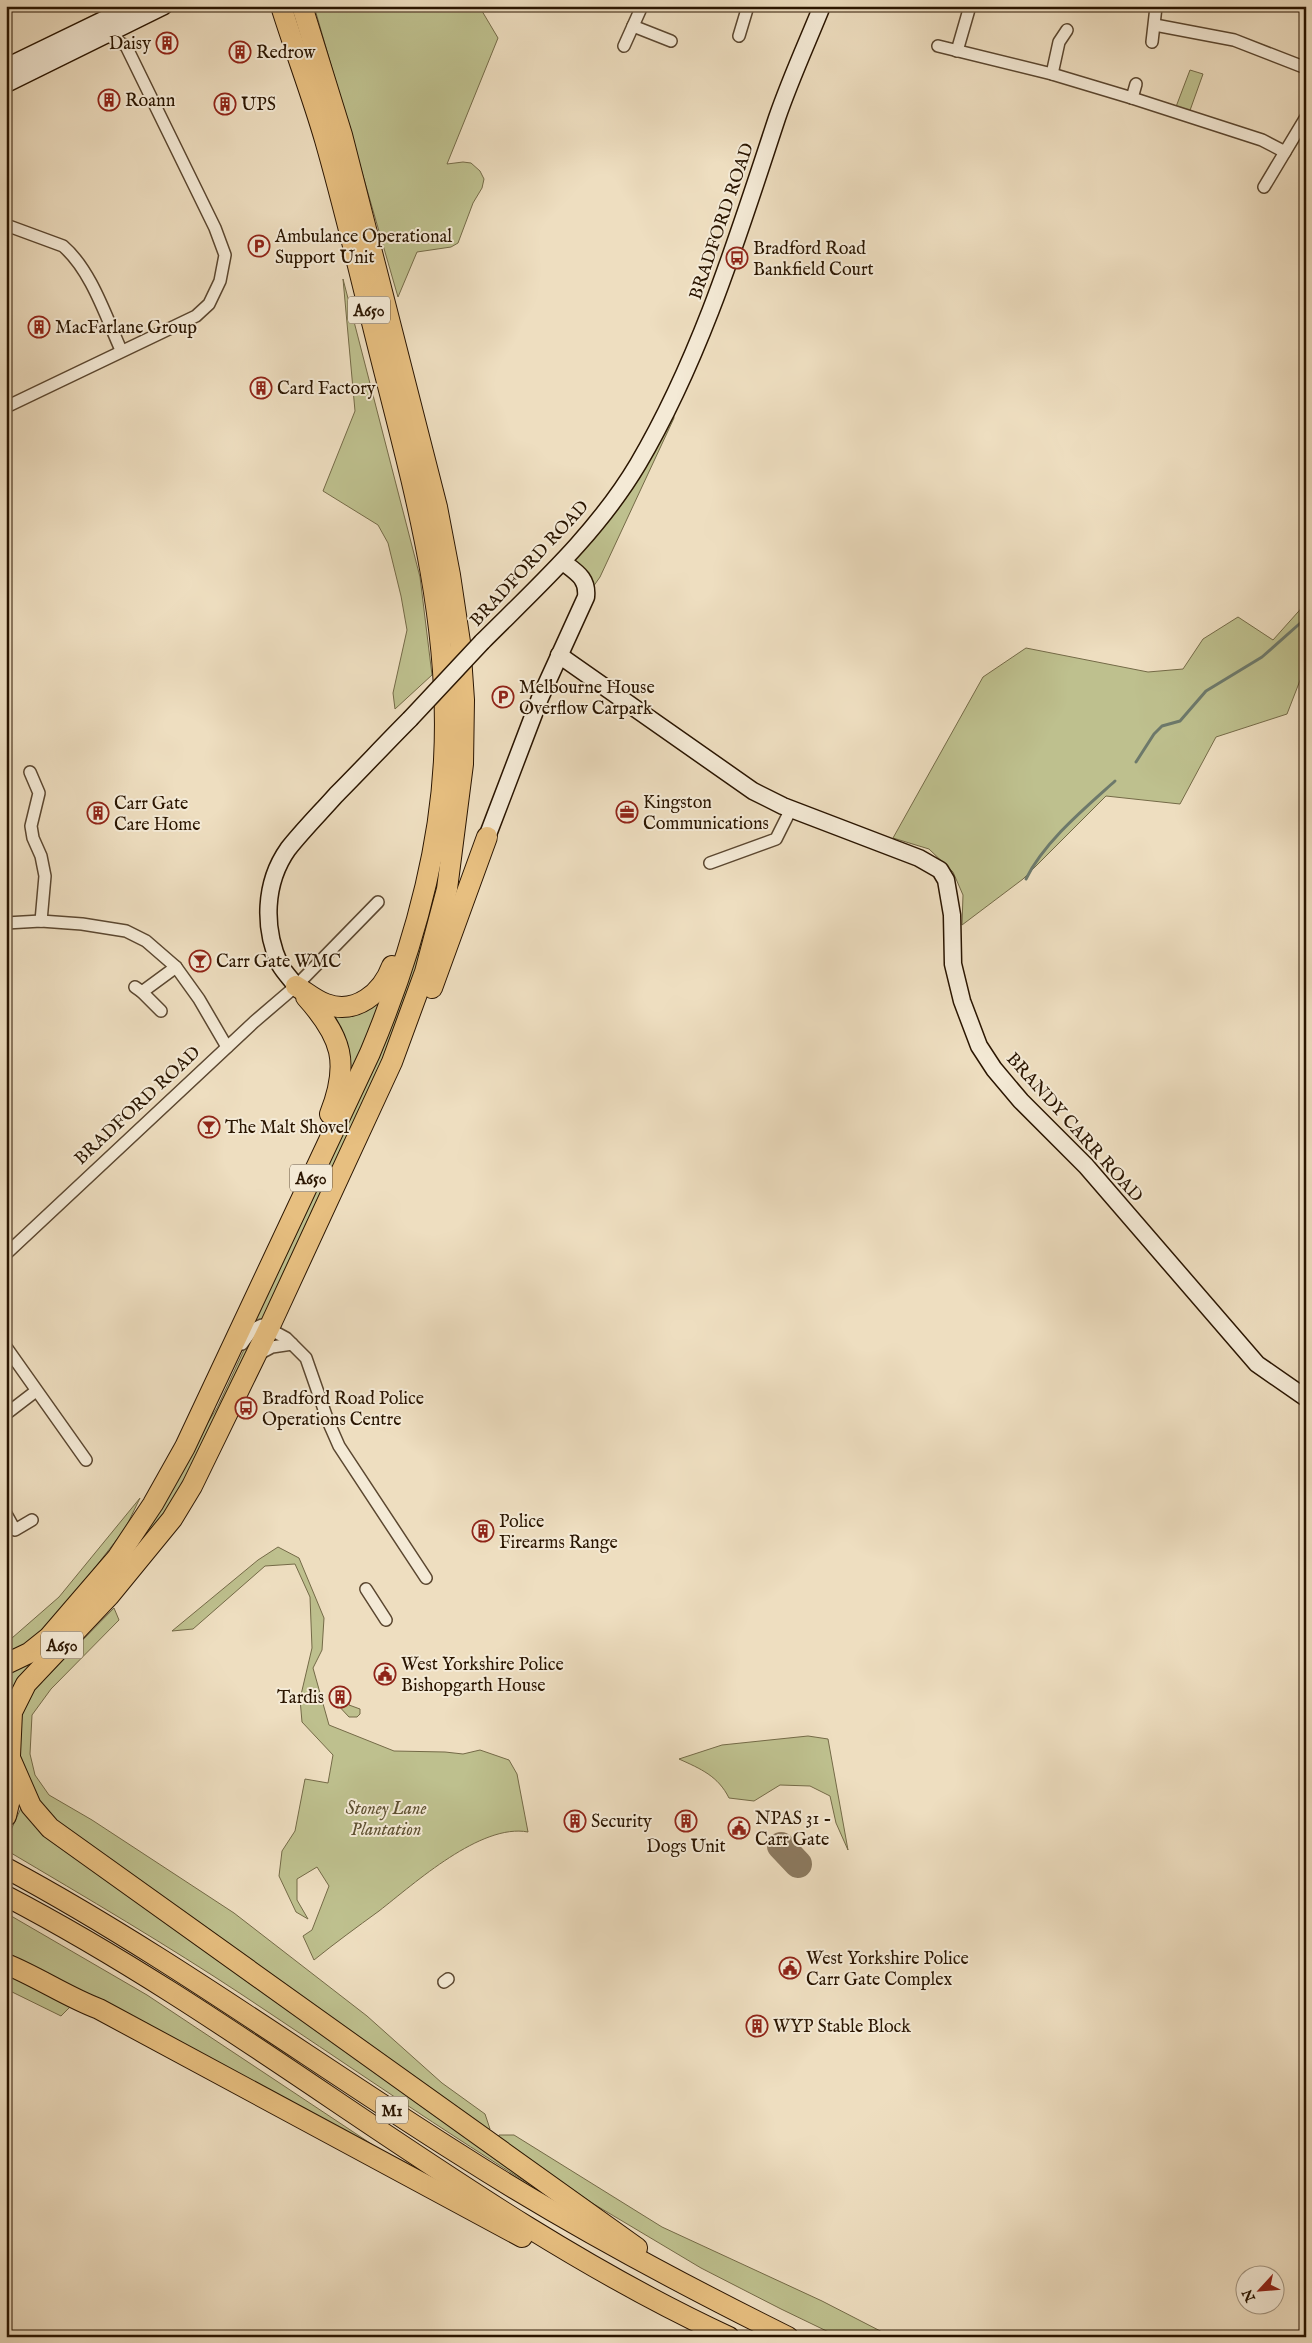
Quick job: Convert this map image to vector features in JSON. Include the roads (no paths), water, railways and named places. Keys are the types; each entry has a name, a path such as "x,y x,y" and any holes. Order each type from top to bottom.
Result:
{"highway":[{"name":"A650","path":"6,1664 29,1653 48,1637 117,1558 153,1504 202,1412 370,1053 404,964 425,890 437,826 444,762 445,689 439,619 420,511 325,141 281,6"},
{"name":"A650","path":"6,1816 10,1799 9,1754 12,1712 21,1691 31,1677 109,1596 172,1519 192,1486 269,1328 392,1062 425,972 447,889 463,764 464,700 460,642 450,575 439,517 416,423 342,135 302,6"},
{"path":"296,986 327,1004 345,1007 355,1005 373,996 388,979 409,917 444,762"},
{"path":"392,1062 422,1013 447,951 487,837"},
{"path":"296,986 331,1027 340,1058 340,1079 336,1099 326,1124 317,1164"},
{"path":"9,1754 31,1806 50,1828 708,2297"},
{"name":"M1","path":"6,1868 146,1948 460,2155 598,2239 788,2337"},
{"name":"M1","path":"6,1896 58,1923 147,1977 445,2176 626,2285 729,2337"},
{"path":"6,1964 34,1976 78,2001 99,2009 563,2259 626,2285"}],"street":[{"path":"6,84 106,35 131,18 164,6"},
{"path":"624,46 642,6"},
{"path":"739,36 748,6"},
{"name":"BRADFORD ROAD","path":"296,986 281,966 271,940 268,922 271,887 287,850 306,827 482,642 563,562 603,514 638,464 691,360 702,334 778,117 822,6"},
{"path":"957,51 970,6"},
{"path":"1152,42 1156,7"},
{"path":"6,68 110,11 131,18"},
{"path":"126,46 131,18"},
{"path":"1155,25 1234,40 1306,68"},
{"path":"633,26 671,41"},
{"path":"1052,74 1056,40 1067,30"},
{"path":"6,407 121,350 196,316 209,304 220,281 225,255 215,228 126,46 106,35"},
{"path":"938,46 1052,74 1132,98 1262,140 1285,152"},
{"path":"1132,98 1136,84"},
{"path":"1264,187 1306,117"},
{"path":"6,225 63,246 70,252 82,266 121,350"},
{"path":"487,837 512,768 586,596 587,587 585,581 563,562"},
{"name":"BRANDY CARR ROAD","path":"559,655 753,791 791,809 912,856 940,870 946,880 950,895 953,964 962,1001 979,1046 994,1069 1021,1101 1086,1166 1257,1364 1306,1398"},
{"path":"30,772 39,793 30,826 41,856 45,876 41,921"},
{"path":"39,793 51,793"},
{"path":"710,863 776,839 791,809"},
{"name":"BRADFORD ROAD","path":"6,1254 296,986 378,902"},
{"path":"6,922 41,921 82,924 126,931 146,941 176,967 199,998 227,1048"},
{"path":"161,1011 138,990 176,967"},
{"path":"202,1412 220,1392 244,1340 253,1329 262,1325 292,1344 306,1358 328,1421 339,1446 426,1578"},
{"path":"254,1359 272,1347 292,1344"},
{"path":"6,1347 86,1460"},
{"path":"6,1414 36,1391"},
{"path":"6,1514 15,1530 32,1520"},
{"path":"366,1589 386,1620"}],"waterway":[{"path":"1136,762 1154,734 1162,726 1180,721 1206,691 1262,657 1306,618"},
{"path":"1026,879 1043,852 1054,839 1078,814 1115,781"}],"place":[{"name":"Daisy","path":"167,43"},
{"name":"Redrow","path":"240,52"},
{"name":"Roann","path":"109,100"},
{"name":"UPS","path":"225,104"},
{"name":"Ambulance Operational Support Unit","path":"259,246"},
{"name":"Bradford Road Bankfield Court","path":"737,258"},
{"name":"MacFarlane Group","path":"39,327"},
{"name":"Card Factory","path":"261,388"},
{"name":"Melbourne House Overflow Carpark","path":"503,697"},
{"name":"Kingston Communications","path":"627,812"},
{"name":"Carr Gate Care Home","path":"98,813"},
{"name":"Carr Gate WMC","path":"200,961"},
{"name":"The Malt Shovel","path":"209,1127"},
{"name":"Bradford Road Police Operations Centre","path":"246,1408"},
{"name":"Police Firearms Range","path":"483,1531"},
{"name":"West Yorkshire Police Bishopgarth House","path":"385,1674"},
{"name":"Tardis","path":"340,1697"},
{"name":"Security","path":"575,1821"},
{"name":"Dogs Unit","path":"686,1821"},
{"name":"NPAS 31 - Carr Gate","path":"739,1828"},
{"name":"West Yorkshire Police Carr Gate Complex","path":"790,1968"},
{"name":"WYP Stable Block","path":"757,2026"}],"park label":[{"name":"Stoney Lane Plantation","path":"386,1818"}]}
